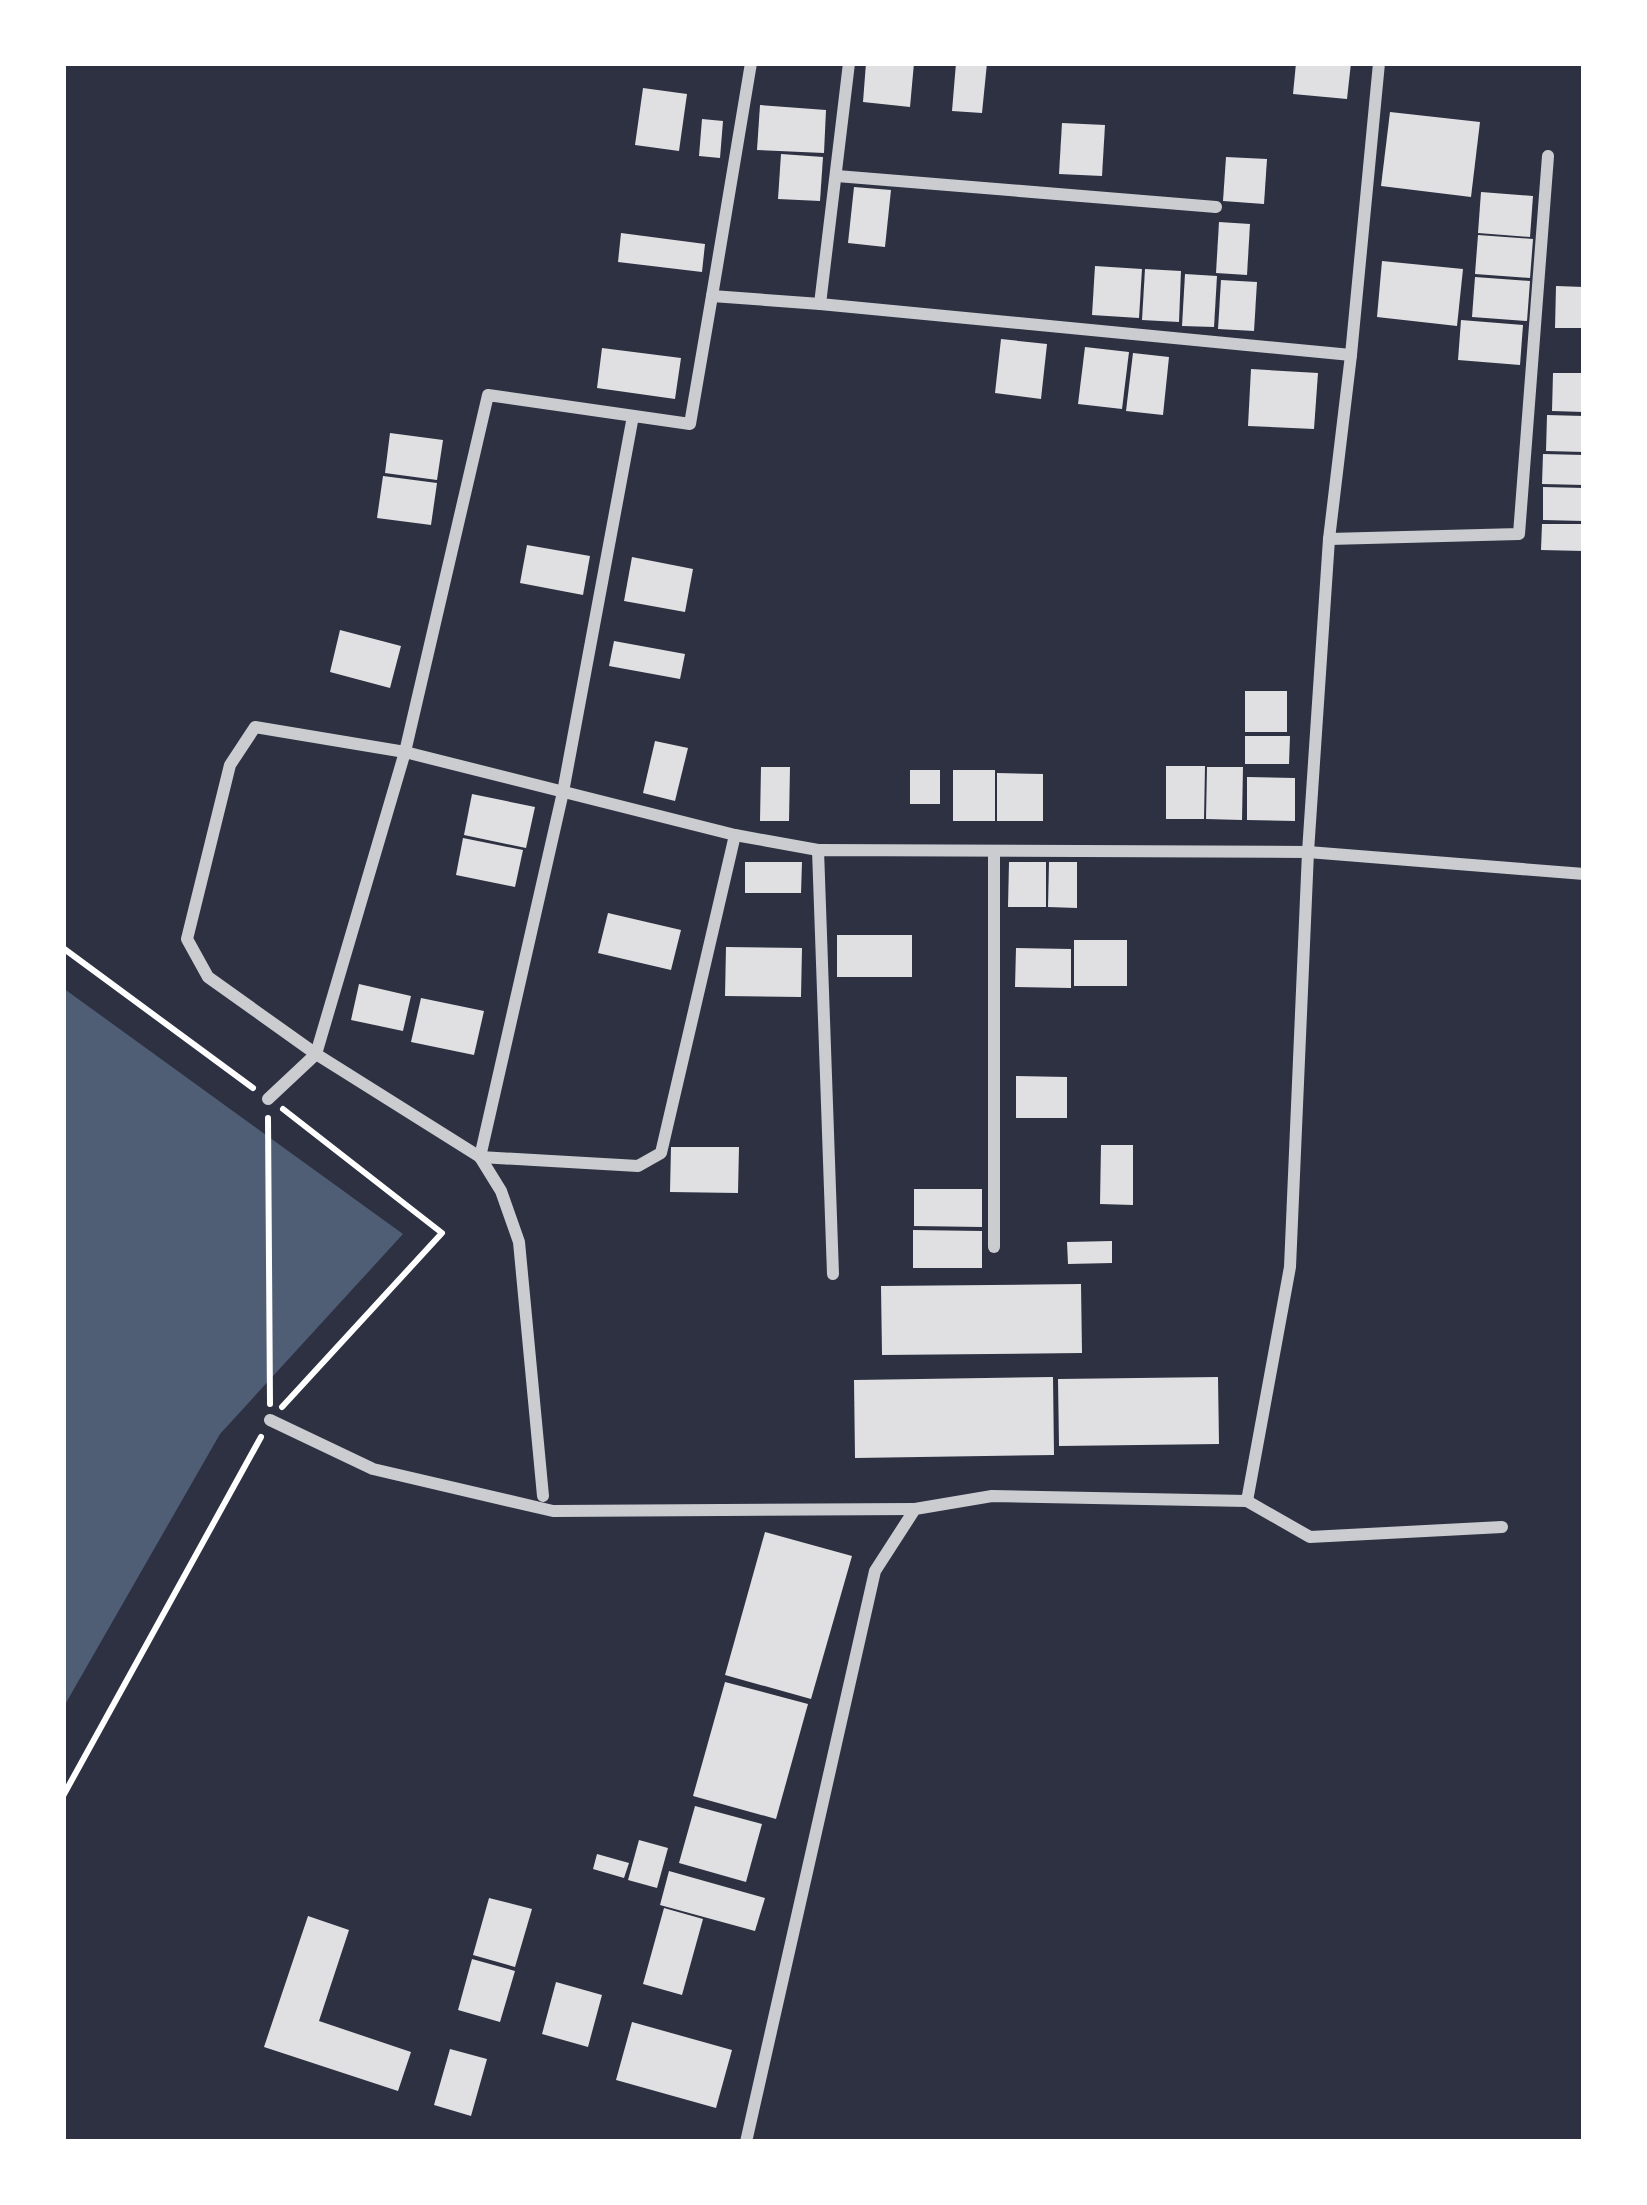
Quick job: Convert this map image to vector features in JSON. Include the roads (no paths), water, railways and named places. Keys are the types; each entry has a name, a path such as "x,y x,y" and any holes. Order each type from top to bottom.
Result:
{"street":[{"path":"268,1099 316,1054 405,752 488,394 690,424 751,63"},
{"path":"820,304 849,63"},
{"path":"1247,1501 1290,1267 1308,852 1329,538 1378,63"},
{"path":"1329,538 1519,535 1548,156"},
{"path":"836,176 1216,207"},
{"path":"712,296 1351,355"},
{"path":"480,1157 563,792 633,416"},
{"path":"543,1496 519,1242 501,1191 480,1157 316,1054 208,977 187,939 230,765 255,727 405,752 735,835 818,850 1308,852 1584,874"},
{"path":"480,1157 638,1166 661,1154 735,835"},
{"path":"818,850 833,1274"},
{"path":"994,852 994,1247"},
{"path":"270,1420 374,1468 553,1511 915,1509 992,1496 1247,1501 1310,1537 1502,1527"},
{"path":"746,2142 874,1571 915,1509"}],"water":[{"path":"63,988 403,1234 220,1434 63,1708"}]}
